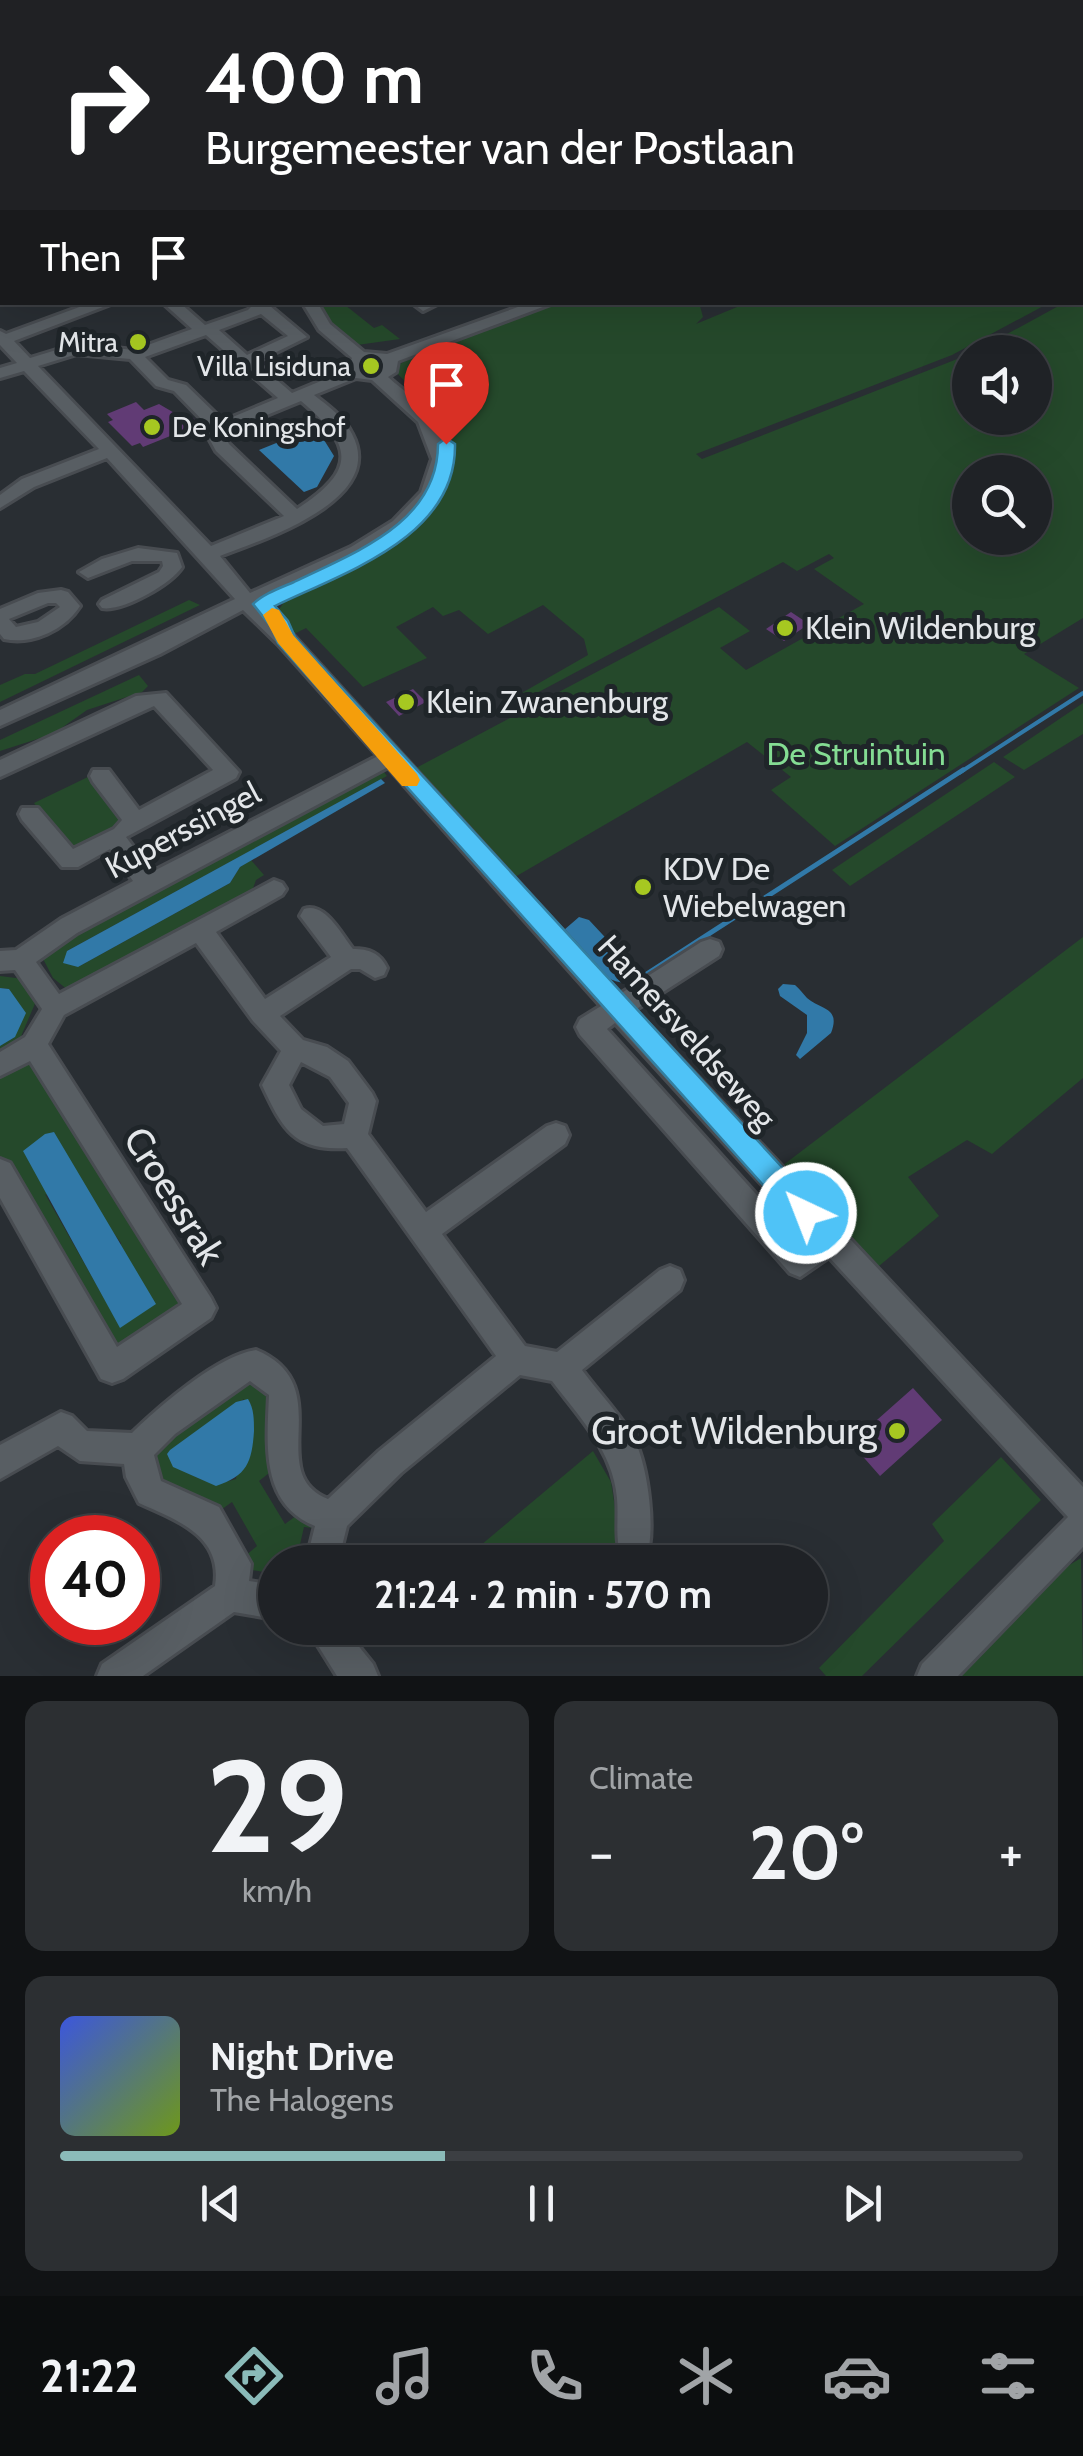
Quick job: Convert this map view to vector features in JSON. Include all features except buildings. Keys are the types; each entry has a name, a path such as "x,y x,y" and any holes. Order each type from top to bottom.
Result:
{"street":[{"path":"2,338 100,305"},
{"path":"88,572 137,552 170,557 296,518 318,506 346,479 351,453 338,425 246,362 173,305"},
{"path":"0,372 76,349 135,355 264,305 300,338 246,362"},
{"path":"311,305 324,327 358,365"},
{"path":"385,369 522,306"},
{"name":"Hamersveldseweg","path":"2,338 204,549 254,605 270,631 285,639 618,1008 1083,1510"},
{"path":"135,355 162,383 180,388 219,427"},
{"path":"0,719 385,544 416,520 438,490 447,460 443,430 428,406 385,369 358,365 296,396 219,427 213,437 296,518"},
{"path":"0,504 28,482 110,451"},
{"path":"109,604 166,576 173,567 170,557"},
{"path":"0,768 143,701 160,698 228,772 70,861 30,814"},
{"name":"Kuperssingel","path":"55,1008 10,960 379,763"},
{"path":"100,776 136,822"},
{"path":"113,837 149,885"},
{"path":"0,1065 34,1045 55,1008 274,889"},
{"path":"312,916 348,959"},
{"path":"200,929 262,1014 295,1049 339,1068 362,1100 354,1136 516,1360 562,1368 622,1448 633,1496 634,1545"},
{"path":"710,949 589,1027 800,1263 830,1238"},
{"path":"262,1014 348,959 366,959 375,968"},
{"name":"Croessrak","path":"0,1172 112,1368 201,1308 34,1045"},
{"path":"295,1049 275,1084 292,1117 318,1138 354,1136"},
{"path":"423,1231 556,1135"},
{"path":"562,1368 670,1280"},
{"path":"326,1545 333,1517 390,1462 516,1360"},
{"path":"0,1463 60,1427 80,1446 138,1449 164,1423 244,1367 256,1364 280,1382 284,1395 282,1466 305,1506 333,1517"},
{"path":"138,1449 142,1478 150,1492 208,1518 235,1564 230,1595"},
{"path":"934,1676 1083,1524"},
{"path":"114,1676 230,1595 258,1599"},
{"path":"336,1645 352,1669 362,1676"}],"green space":[{"path":"317,305 345,305 374,328 382,325 400,339 357,345 322,315"},
{"name":"De Struintuin","path":"556,305 702,305 703,317 696,324 737,307 732,305 1045,305 989,335 952,335 952,355 696,454 702,459 952,361 952,435 1052,435 1052,335 1005,335 1060,305 1083,305 1083,618 1024,654 1079,688 835,846 771,790 791,777 747,742 515,877 416,768 719,607 750,631 720,648 746,670 864,604 814,569 834,558 829,554 797,571 783,562 518,703 513,698 588,655 584,639 543,605 488,634 459,610 443,616 433,607 396,627 427,658 363,687 306,628 292,635 278,611 288,596 342,571 403,535 428,513 446,489 454,461 449,431 438,412 393,368 434,345"},
{"path":"189,600 200,605 0,702 0,685 35,674"},
{"path":"139,675 148,686 142,692 87,710 53,734 0,751 0,740"},
{"path":"1083,703 1083,734 1024,770 1003,757"},
{"path":"994,762 1015,777 850,886 832,870"},
{"path":"379,766 387,776 67,951 78,967 230,883 240,867 251,860 264,875 256,880 252,891 68,990 53,978 39,951"},
{"path":"90,776 130,823 71,853 34,803"},
{"path":"1083,937 1083,1078 992,1154 967,1140 908,1177 939,1216 873,1271 778,1169"},
{"path":"0,976 24,979 37,999 16,1048 0,1057 0,1046 15,1037 9,989 0,988"},
{"path":"26,1054 187,1308 108,1356 0,1162 0,1069","holes":["45,1194 110,1228 121,1243 121,1328"]},
{"path":"249,1380 272,1389 273,1470 259,1481 285,1524 300,1513 321,1529 304,1527 300,1545 258,1545 258,1571 252,1570 247,1588 244,1557 257,1546 232,1502 218,1512 152,1481 154,1442","holes":["244,1399 236,1479 225,1482 198,1478 167,1454"]},
{"path":"593,1451 611,1482 621,1545 481,1545"},
{"path":"1001,1457 1041,1500 862,1676 826,1676 819,1668 944,1541 932,1524"},
{"path":"1081,1558 1083,1676 956,1676 1058,1572"}],"water":[{"path":"316,427 334,456 317,487 304,492 259,450"},
{"path":"381,779 385,783 240,867 230,883 78,967 63,963 67,951"},
{"path":"579,917 589,920 642,977 619,982 598,970 564,930"},
{"path":"783,984 795,985 833,1018 831,1033 800,1059 796,1055 807,1033 807,1015 780,996 778,989"},
{"path":"0,988 9,989 26,1013 15,1037 0,1046"},
{"path":"54,1132 156,1304 120,1328 23,1151"},
{"path":"248,1399 253,1414 253,1442 246,1466 235,1478 216,1486 173,1467 167,1454 170,1450 236,1402"}],"waterway":[{"path":"959,773 1083,693"},
{"path":"642,977 963,770"}],"slow traffic":[{"path":"272,615 285,639 409,780"}],"place":[{"name":"Mitra","path":"138,342"},
{"name":"Villa Lisiduna","path":"371,366"},
{"name":"De Koningshof","path":"152,427"},
{"name":"Klein Wildenburg","path":"785,628"},
{"name":"Klein Zwanenburg","path":"406,702"},
{"name":"KDV De Wiebelwagen","path":"643,887"},
{"name":"Groot Wildenburg","path":"897,1431"}],"route":[{"path":"446,444 446,466 438,490 406,529 371,552 263,604 281,626 285,639 402,771 806,1213"}]}
